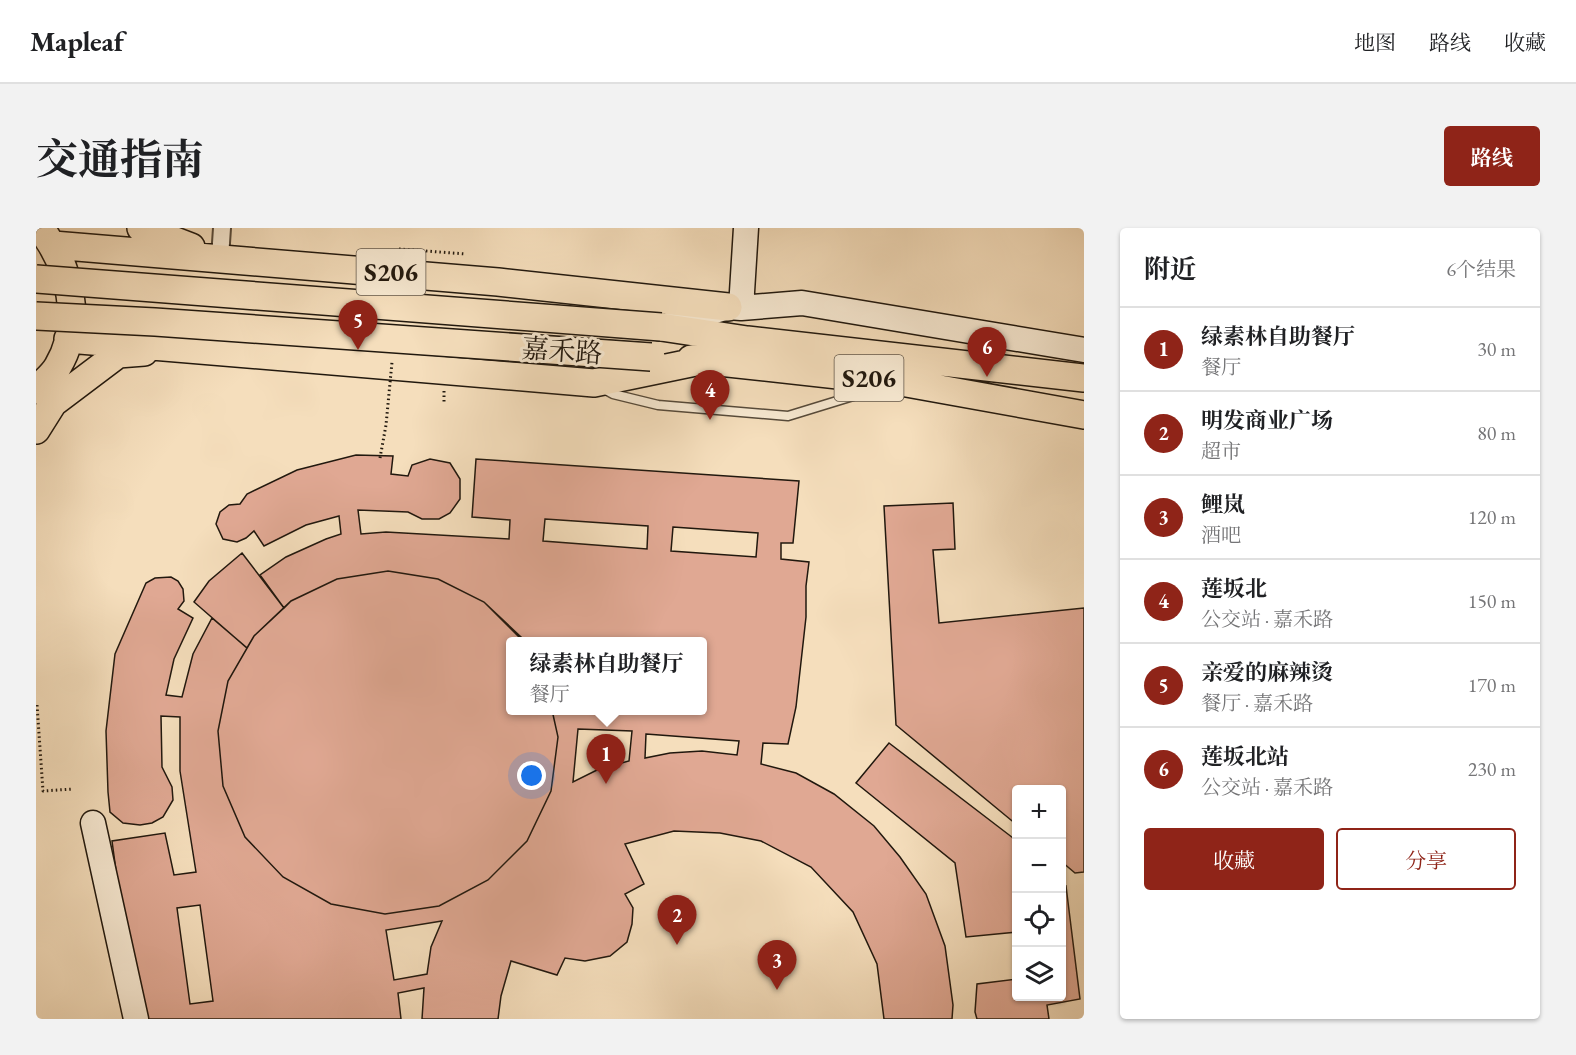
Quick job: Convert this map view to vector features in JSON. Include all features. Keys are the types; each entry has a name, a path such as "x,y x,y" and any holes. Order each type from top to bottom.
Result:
{"main road":[{"path":"141,228 220,258"},
{"path":"735,307 746,228"},
{"path":"36,390 57,367 68,339 72,307 67,274 47,236"},
{"name":"S206","path":"47,236 220,258 498,282 735,307"},
{"name":"嘉禾路","path":"36,279 661,327 747,340 1084,378"},
{"path":"661,327 735,307 802,303 1084,350"},
{"name":"嘉禾路","path":"36,316 710,359 901,382 1084,415"},
{"name":"S206","path":"68,339 594,383 710,359"},
{"path":"36,430 53,403 118,354 177,348"},
{"path":"93,823 136,1019"}],"street":[{"path":"220,258 222,228"}],"lane":[{"path":"594,383 613,394 658,405 788,416 901,382"}],"path":[{"path":"399,249 466,254"},
{"path":"38,705 43,791 73,789"},
{"path":"36,756 41,755"}],"building":[{"path":"356,455 393,456 391,474 408,476 412,465 430,459 450,463 460,479 460,499 450,513 439,519 422,519 408,512 358,510 361,534 386,532 509,539 510,520 472,517 476,459 799,481 793,543 781,543 781,559 809,562 806,617 796,707 788,744 763,743 761,764 796,773 834,794 874,826 900,857 926,894 945,946 953,1005 952,1019 884,1019 877,964 853,912 811,867 761,841 720,833 674,831 625,844 644,884 625,894 633,908 627,942 610,956 585,961 565,958 557,975 511,961 501,996 498,1019 422,1019 424,988 398,993 401,1019 136,1019 112,841 165,833 174,875 196,872 180,771 180,717 161,716 162,767 172,787 173,800 163,817 152,823 140,825 123,823 110,812 106,731 115,654 146,583 155,578 171,577 178,581 183,589 184,601 178,609 193,618 174,659 166,695 182,697 193,654 212,618 247,648 228,681 218,731 223,786 245,837 283,877 331,904 385,914 439,906 488,880 527,841 551,791 558,737 553,715 707,715 707,637 519,637 484,602 438,579 388,571 337,579 291,601 284,608 260,575 286,557 341,534 339,516 306,525 264,546 254,531 237,542 223,539 216,524 220,512 229,505 240,504 247,494 297,470","holes":["545,519 648,526 647,549 543,541","673,527 758,533 756,557 671,551","578,729 632,731 629,761 599,769 573,782","646,734 739,741 737,755 702,751 670,753 645,758","200,905 213,1001 190,1004 177,908","442,921 431,947 427,974 394,980 386,930"]},
{"path":"953,503 955,549 933,550 939,623 1084,608 1084,872 1075,873 1066,865 1066,785 1012,785 1012,821 896,725 884,506"},
{"path":"242,553 284,608 254,636 247,648 194,602 209,581"},
{"path":"388,571 438,579 484,602 521,637 506,637 506,715 553,715 558,737 551,791 527,841 488,880 439,906 385,914 331,904 283,877 245,837 223,786 218,731 228,681 254,636 291,601 337,579"},
{"path":"889,743 1012,837 1012,932 966,937 955,863 856,783"},
{"path":"1066,886 1080,999 1047,1005 1049,1019 977,1019 975,1012 977,984 1012,980 1012,1001 1066,1001"}],"place":[{"name":"亲爱的麻辣烫","path":"358,350"},
{"name":"莲坂北站","path":"987,377"},
{"name":"莲坂北","path":"710,420"},
{"name":"绿素林自助餐厅","path":"606,784"},
{"name":"明发商业广场","path":"677,945"},
{"name":"鲤岚","path":"777,990"}]}
